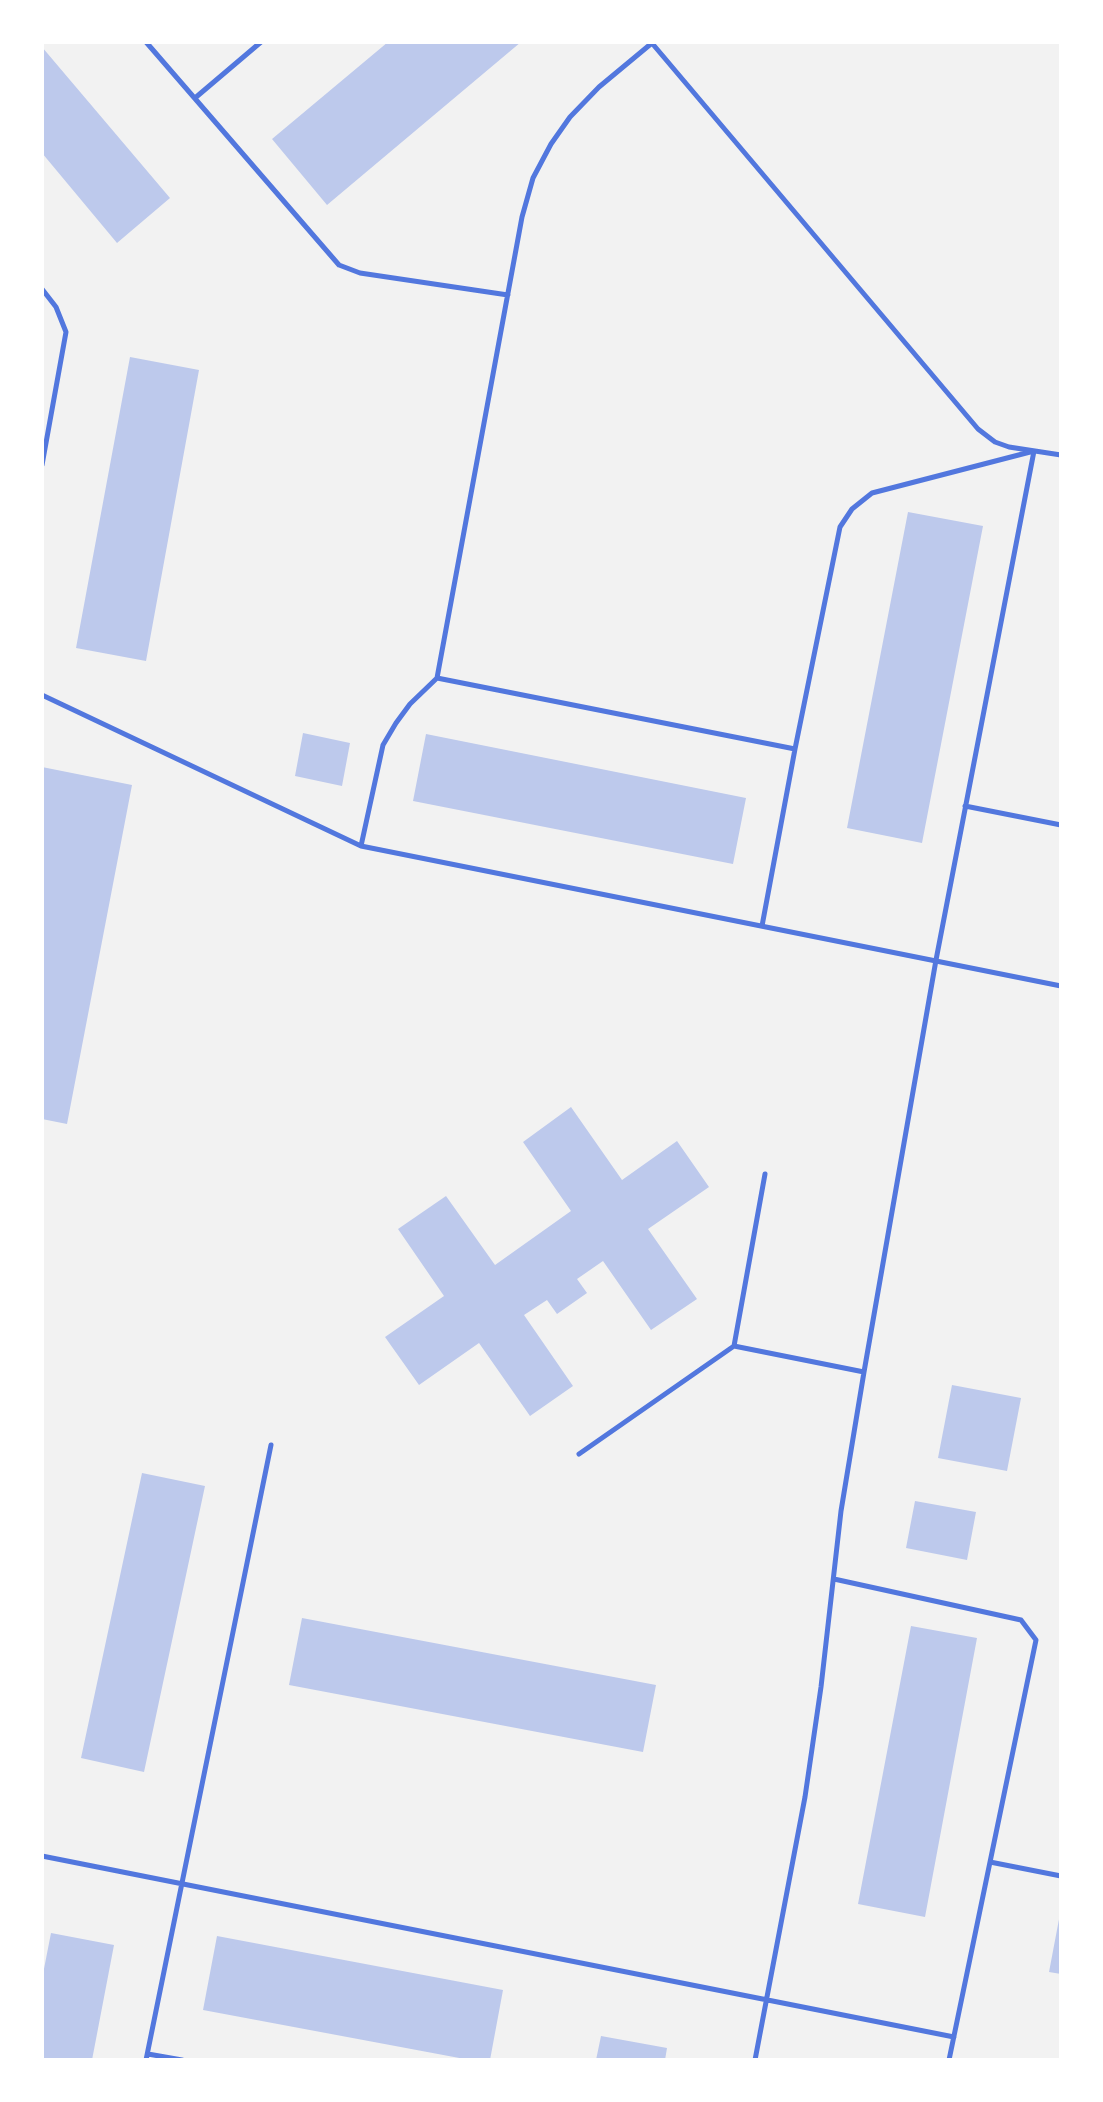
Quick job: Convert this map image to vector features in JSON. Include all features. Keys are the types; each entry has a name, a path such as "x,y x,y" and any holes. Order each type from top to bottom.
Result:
{"lane":[{"path":"146,42 339,265 360,273 508,295"},
{"path":"195,98 261,42"},
{"path":"361,846 383,745 410,704 437,678 508,295 533,178 551,144 570,117 599,87 651,43 978,429 995,442 1009,447 1061,455"},
{"path":"42,289 56,307 66,331 42,465"},
{"path":"762,926 840,527 852,509 872,493 1034,451"},
{"path":"755,2060 805,1797 841,1511 864,1372 936,960 1034,451"},
{"path":"437,678 795,750"},
{"path":"42,695 361,846 1061,986"},
{"path":"965,806 1061,825"},
{"path":"579,1454 734,1346 765,1174"},
{"path":"734,1346 864,1372"},
{"path":"182,2060 147,2057 271,1445"},
{"path":"834,1579 1021,1620 1036,1640 949,2060"},
{"path":"42,1856 954,2037"},
{"path":"990,1862 1061,1876"}],"building":[{"path":"388,42 521,42 327,205 272,139"},
{"path":"42,47 170,198 117,243 42,153"},
{"path":"130,357 199,370 146,661 76,648"},
{"path":"908,512 983,526 922,843 847,828"},
{"path":"303,733 350,743 342,786 295,776"},
{"path":"426,734 746,798 733,864 413,801"},
{"path":"42,767 132,785 67,1124 42,1119"},
{"path":"571,1107 622,1180 677,1141 709,1187 648,1229 697,1299 651,1330 603,1261 577,1279 587,1293 557,1314 547,1300 524,1315 573,1386 530,1416 479,1343 419,1385 385,1337 444,1296 398,1229 446,1196 495,1265 571,1211 523,1142"},
{"path":"952,1385 1021,1398 1007,1471 938,1458"},
{"path":"142,1473 205,1486 144,1772 81,1758"},
{"path":"915,1501 976,1512 967,1560 906,1548"},
{"path":"302,1618 656,1685 643,1752 289,1685"},
{"path":"911,1626 977,1638 925,1917 858,1904"},
{"path":"1061,1914 1061,1974 1049,1972"},
{"path":"51,1933 114,1945 92,2060 42,2060 42,1979"},
{"path":"217,1936 503,1990 490,2060 470,2060 203,2010"},
{"path":"601,2036 667,2048 665,2060 596,2060"}]}
